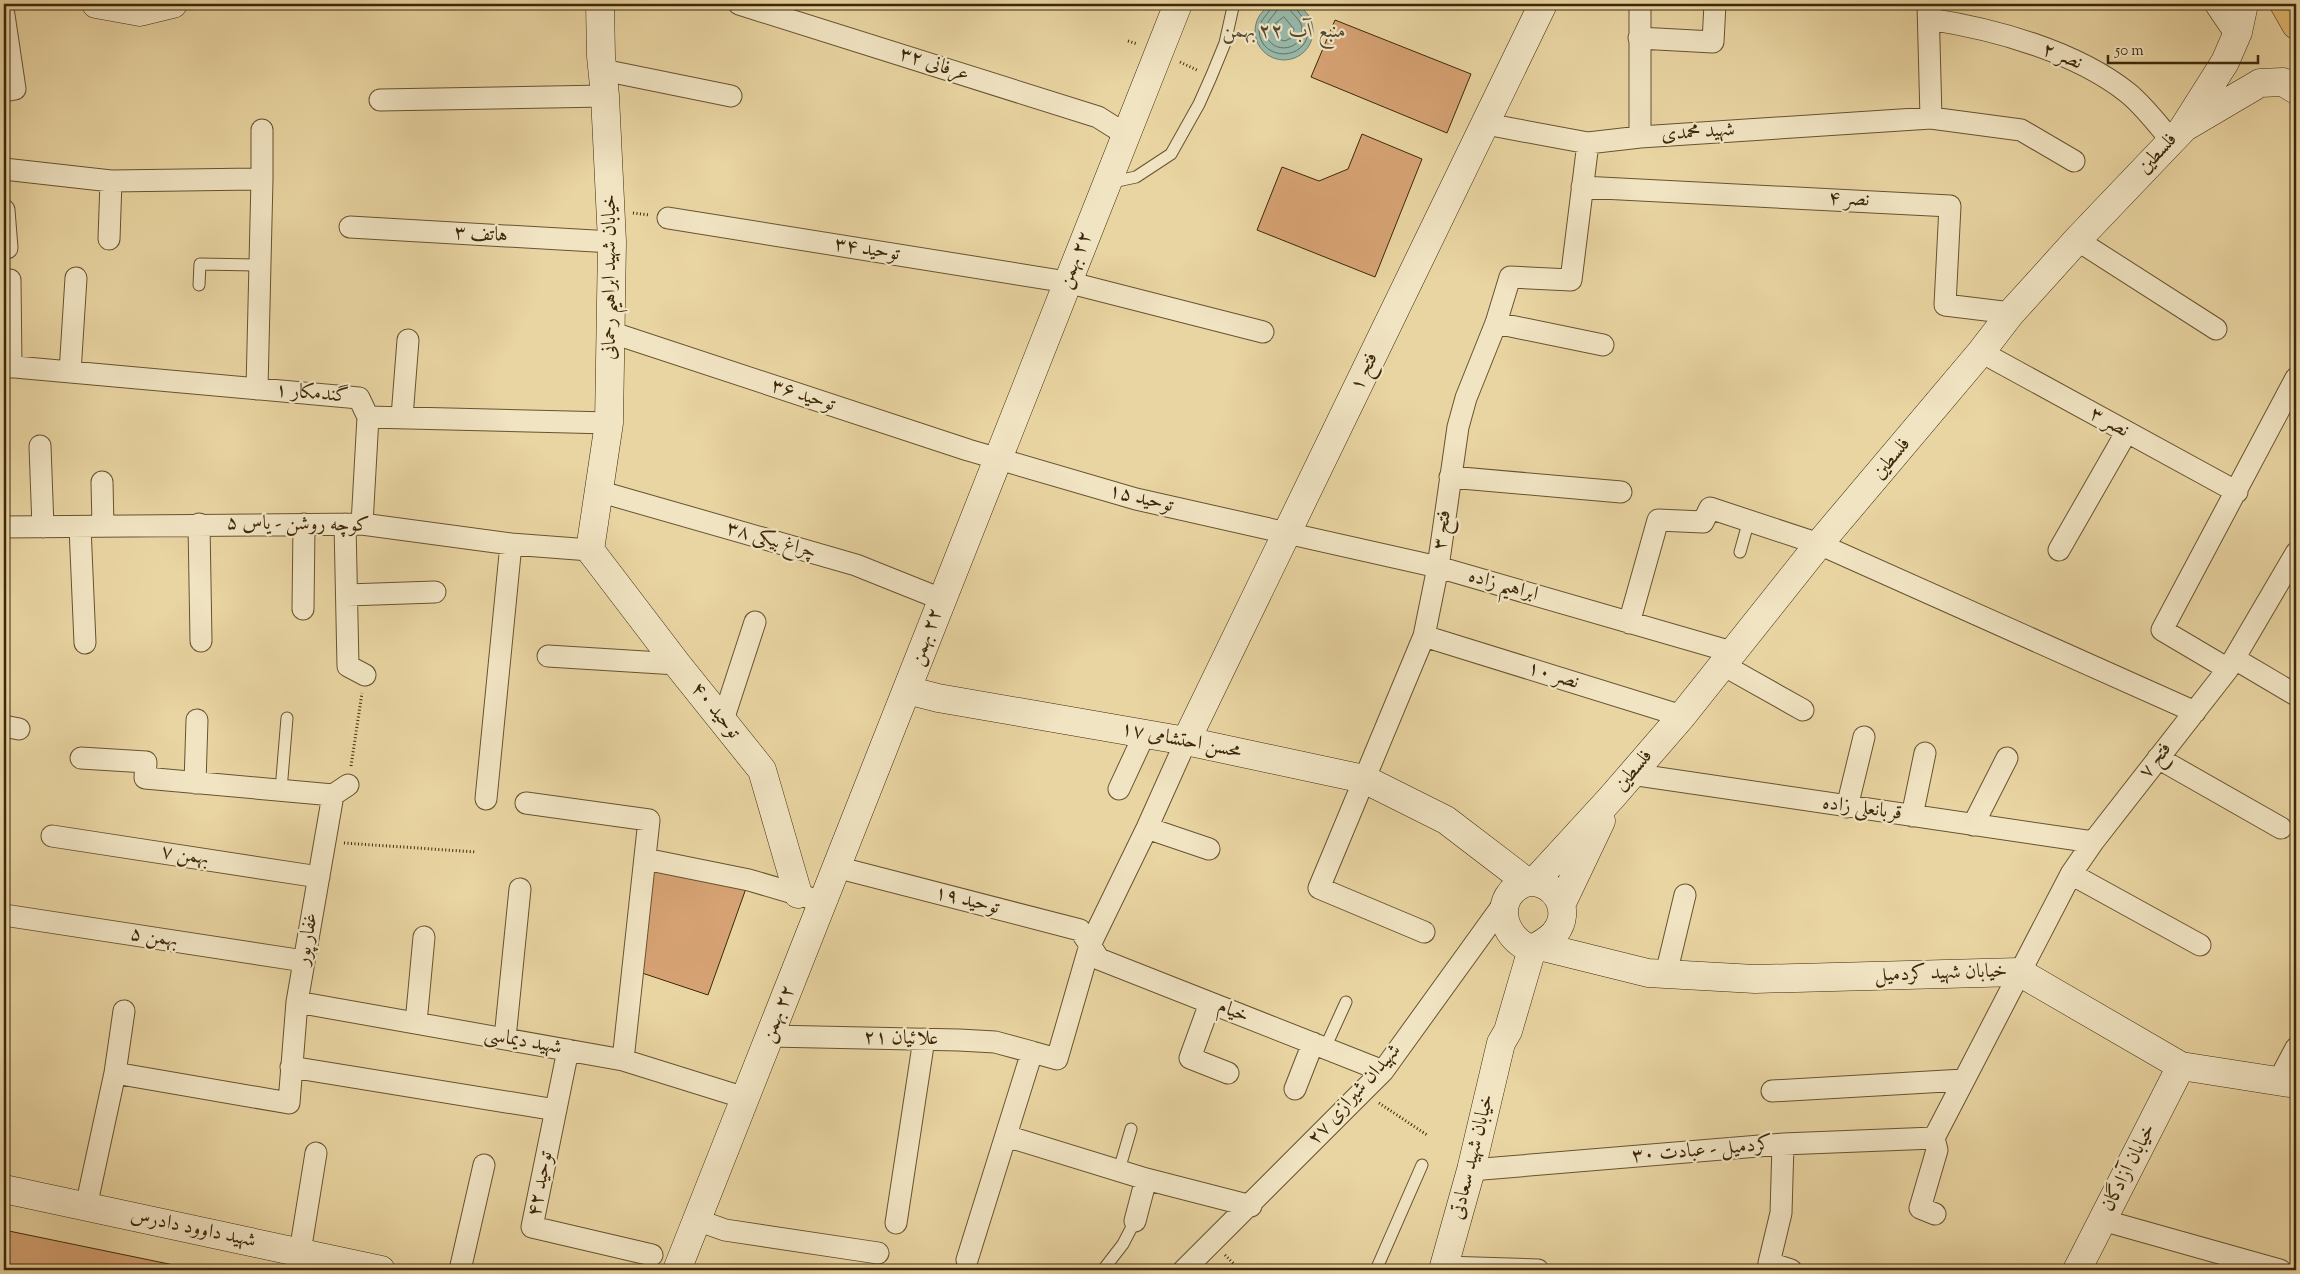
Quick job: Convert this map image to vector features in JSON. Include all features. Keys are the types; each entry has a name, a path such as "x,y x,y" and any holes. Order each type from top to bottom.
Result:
{"highway":[{"path":"2284,4 2296,25"}],"street":[{"path":"96,4 140,12 173,4"},
{"name":"خیابان شهید ابراهیم رحمانی","path":"590,550 609,422 612,242 600,4"},
{"name":"عرفانی ۳۲","path":"739,4 1098,117 1125,134"},
{"name":"٢٢ بهمن","path":"677,1270 770,1036 810,898 836,867 996,459 1178,4"},
{"name":"فتح ۱","path":"1186,741 1543,4"},
{"path":"1640,4 1640,137"},
{"path":"1639,38 1713,42 1715,4"},
{"path":"2219,4 2238,32"},
{"name":"فلسطین","path":"1612,797 1682,716 1820,544 1981,352 2011,313 2077,240 2177,135 2225,62 2238,32 2244,4"},
{"path":"1922,119 1928,11"},
{"name":"نصر ۲","path":"1928,11 1956,23 2011,38 2056,54 2092,70 2130,94 2177,135"},
{"path":"4,14 15,89 4,91"},
{"name":"فلسطین","path":"2177,135 2260,83 2283,82 2296,90"},
{"path":"380,100 604,83 731,96"},
{"name":"شهید محمدی","path":"1486,124 1588,143 1640,137 1922,119 2021,130 2074,161"},
{"path":"257,389 262,130"},
{"path":"1582,187 1588,143"},
{"path":"4,169 111,181 262,179"},
{"path":"109,239 111,181"},
{"name":"فتح ۳","path":"1424,932 1319,888 1424,636 1438,567 1458,427 1466,398 1496,323 1510,277 1571,280 1582,187"},
{"name":"نصر ۴","path":"1582,187 1950,206 1945,305 2011,313"},
{"path":"4,210 7,248"},
{"name":"توحید ۳۴","path":"668,218 1067,282 1263,332"},
{"name":"هاتف ۳","path":"350,227 612,242"},
{"path":"2077,240 2216,330"},
{"path":"70,372 76,278"},
{"path":"7,366 10,280"},
{"path":"1496,323 1603,346"},
{"name":"توحید ۳۶","path":"610,332 996,459"},
{"path":"402,416 408,340"},
{"name":"نصر ۳","path":"1981,352 2237,492"},
{"name":"گندمکار ۱","path":"7,366 359,398 368,416 609,422"},
{"path":"2296,378 2162,630 2296,694"},
{"path":"357,671 347,595 368,416"},
{"path":"2059,550 2126,433"},
{"path":"40,446 43,527"},
{"name":"توحید ۱۵","path":"996,459 1136,499 1287,534"},
{"path":"1450,477 1621,492"},
{"path":"102,482 103,526"},
{"name":"چراغ بیکی ۳۸","path":"598,491 856,565 941,599"},
{"path":"1629,623 1658,520 1703,522 1710,508 1820,544 2195,712"},
{"path":"199,524 201,642"},
{"path":"303,609 304,524"},
{"name":"کوچه روشن - یاس ۵","path":"4,527 354,524 511,544 590,550"},
{"path":"80,527 85,643"},
{"name":"ابراهیم زاده","path":"1287,534 1438,567 1629,623 1727,659 1803,710"},
{"path":"486,799 511,544"},
{"name":"توحید ۴۰","path":"590,550 677,664 762,770 810,898"},
{"name":"فتح ۷","path":"1934,1138 2019,972 2072,874 2093,842 2232,664 2296,553"},
{"path":"347,595 435,592"},
{"path":"723,720 755,622"},
{"name":"نصر ۱۰","path":"1424,636 1682,716"},
{"path":"548,656 677,664"},
{"name":"محسن احتشامی ۱۷","path":"907,690 938,698 1145,733 1364,779 1446,820 1531,882"},
{"path":"195,782 197,720"},
{"path":"1119,789 1145,733"},
{"path":"1847,807 1864,737"},
{"path":"1090,945 1147,828 1186,741"},
{"path":"1912,816 1925,753"},
{"path":"81,758 146,762 145,778 281,790 340,790"},
{"path":"1973,825 2008,758"},
{"path":"2158,758 2281,828"},
{"name":"قربانعلی زاده","path":"1630,774 2093,842"},
{"name":"غفار پور","path":"115,1073 289,1103 297,1002 326,842 340,790"},
{"path":"1612,797 1531,882 1513,889 1505,902 1506,921 1529,944 1657,973"},
{"path":"1529,944 1554,934 1561,910 1612,797"},
{"path":"526,802 649,820 623,1060"},
{"name":"محسن احتشامی ۱۷","path":"1446,820 1486,868 1505,902"},
{"path":"1147,828 1209,849"},
{"name":"بهمن ۷","path":"52,836 319,877"},
{"path":"645,859 749,880 810,898"},
{"name":"توحید ۱۹","path":"836,867 1080,930 1090,945"},
{"path":"2072,874 2200,945"},
{"path":"1531,882 1552,889 1558,896 1561,910 1578,936 1593,946 1657,973"},
{"path":"505,1038 520,889"},
{"path":"1657,973 1685,895"},
{"name":"شهیدان شیرازی ۲۷","path":"1184,1270 1383,1071 1505,902"},
{"name":"بهمن ۵","path":"4,915 304,961"},
{"path":"416,1022 424,937"},
{"name":"خیابان شهید سعادتی","path":"1443,1268 1471,1170 1501,1043 1501,996 1529,944"},
{"name":"خیام","path":"1090,945 1099,959 1383,1071"},
{"name":"علائیان ۲۱","path":"770,1036 995,1042 1057,1059 1090,945"},
{"name":"خیابان شهید کردمیل","path":"1657,973 1755,979 2019,972 2181,1066 2288,1082"},
{"name":"شهید دیماسی","path":"297,1002 623,1060 745,1098"},
{"path":"1210,1003 1190,1058 1228,1073"},
{"path":"86,1207 115,1073 124,1011"},
{"path":"896,1223 924,1039"},
{"path":"1295,1089 1319,1046"},
{"path":"2288,1082 2296,1048"},
{"name":"توحید ۴۲","path":"568,1050 532,1227 652,1255"},
{"path":"968,1260 1032,1052"},
{"name":"خیابان آزادگان","path":"2077,1270 2181,1066"},
{"path":"291,1067 556,1110"},
{"path":"1772,1091 1963,1080"},
{"path":"1006,1136 1146,1179 1250,1206"},
{"path":"1927,1211 1937,1150 1934,1138"},
{"name":"کردمیل - عبادت ۳۰","path":"1471,1170 1783,1144 1934,1138"},
{"path":"1783,1144 1781,1213 1769,1263 1791,1270"},
{"path":"300,1252 316,1153"},
{"path":"460,1270 484,1165"},
{"path":"1135,1220 1146,1179"},
{"name":"شهید داوود دادرس","path":"4,1188 382,1270"},
{"path":"697,1220 725,1230 826,1242 878,1253"},
{"path":"2102,1220 2280,1270"},
{"path":"1443,1268 1538,1270"}],"lane":[{"path":"1107,183 1136,177 1171,154 1199,104 1225,42 1233,7 1231,4"},
{"path":"199,285 200,264 260,265"},
{"path":"1740,552 1749,520"},
{"path":"281,790 287,718"},
{"path":"1319,1046 1346,1002"},
{"path":"1118,1170 1130,1129"},
{"path":"1376,1270 1422,1165"},
{"path":"1103,1270 1123,1244 1135,1220"}],"path":[{"path":"610,210 668,218"},
{"path":"340,790 357,671"},
{"path":"326,842 476,852"},
{"path":"1363,1092 1427,1135"}],"water":[{"name":"منبع آب ۲۲ بهمن","path":"1284,2 1295,4 1305,10 1311,20 1313,31 1311,42 1305,52 1295,58 1284,60 1273,58 1263,52 1257,42 1255,31 1257,20 1263,10 1273,4"}],"building":[{"path":"1335,20 1471,74 1447,133 1311,77"},
{"path":"1362,134 1422,159 1375,277 1257,230 1282,167 1319,181 1348,169"},
{"path":"645,859 749,880 708,995 633,970"},
{"path":"4,1230 198,1270 4,1270"}]}
